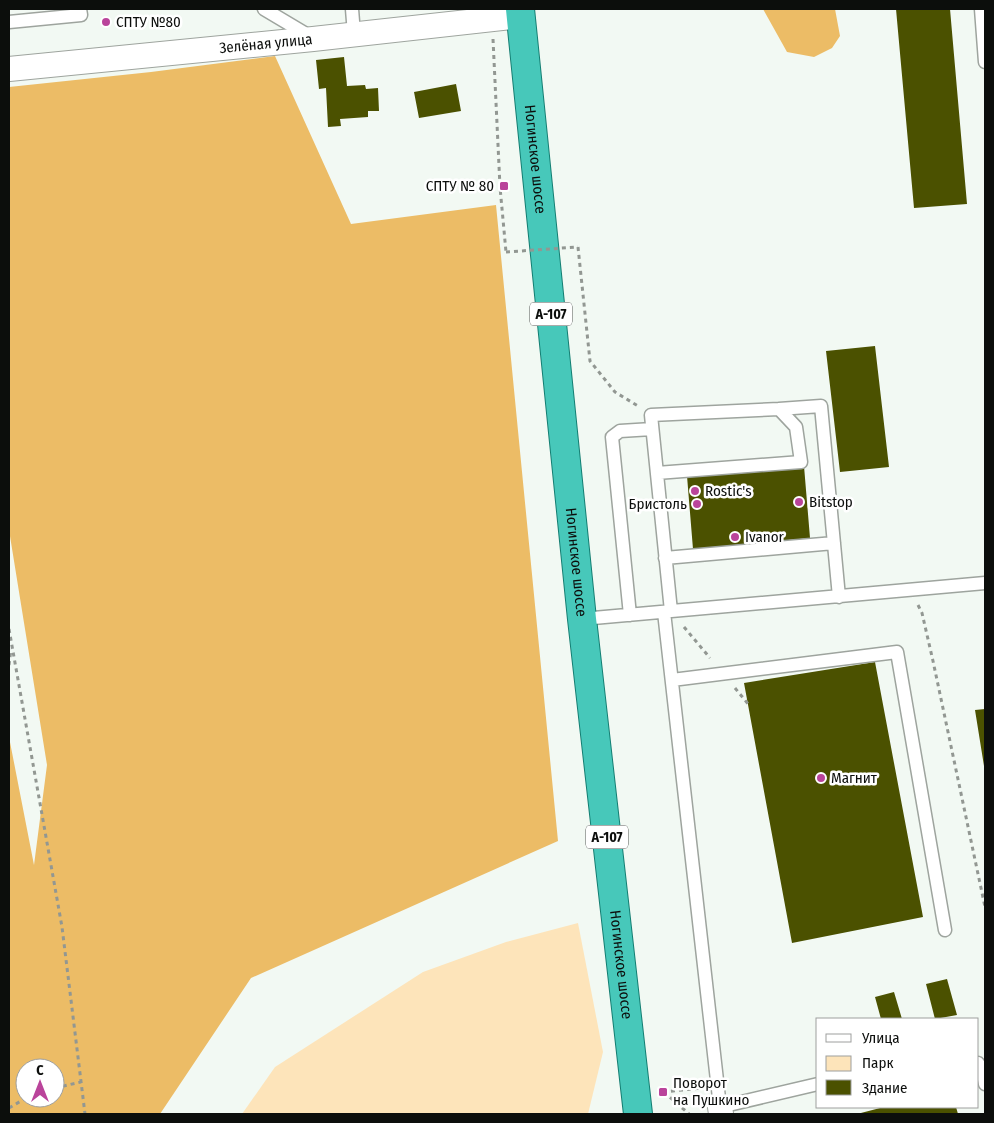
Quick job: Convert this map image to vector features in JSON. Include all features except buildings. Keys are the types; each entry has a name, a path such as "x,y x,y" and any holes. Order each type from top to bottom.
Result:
{"highway":[{"name":"Ногинское шоссе","path":"521,12 582,619 638,1114"}],"street":[{"name":"Зелёная улица","path":"9,69 313,39 492,19 521,12"}],"lane":[{"path":"9,22 81,15 80,9"},
{"path":"264,9 313,39"},
{"path":"352,9 354,34"},
{"path":"981,9 985,62"},
{"path":"816,1084 719,1103 672,680 665,558 651,415 821,406 839,597"},
{"path":"657,473 801,462 796,426 778,409"},
{"path":"630,615 612,437 620,431 652,429"},
{"path":"665,558 834,543"},
{"path":"582,619 985,583"},
{"path":"672,680 897,652 945,930"},
{"path":"979,1064 982,1069 985,1084"}],"path":[{"path":"492,19 500,187 506,252 578,247 590,361 615,392 651,415"},
{"path":"912,590 922,613 934,661 985,907"},
{"path":"9,629 62,927 85,1114"},
{"path":"9,665 11,643"},
{"path":"65,1086 81,1082"},
{"path":"689,1114 663,1092 719,1103"}],"green space":[{"path":"578,923 603,1052 588,1114 242,1114 275,1067 423,972 506,942"}],"shaded area":[{"path":"763,9 835,9 840,36 832,48 814,57 787,52"},
{"path":"275,56 351,224 496,205 558,841 251,978 160,1114 9,1114 9,737 34,865 47,765 9,530 9,87 151,72"}],"place":[{"name":"СПТУ №80","path":"106,22"},
{"name":"СПТУ № 80","path":"504,186"},
{"name":"Rostic's","path":"695,491"},
{"name":"Bitstop","path":"799,502"},
{"name":"Бристоль","path":"697,504"},
{"name":"Ivanor","path":"735,537"},
{"name":"Магнит","path":"821,778"},
{"name":"Поворот на Пушкино","path":"663,1092"}]}
